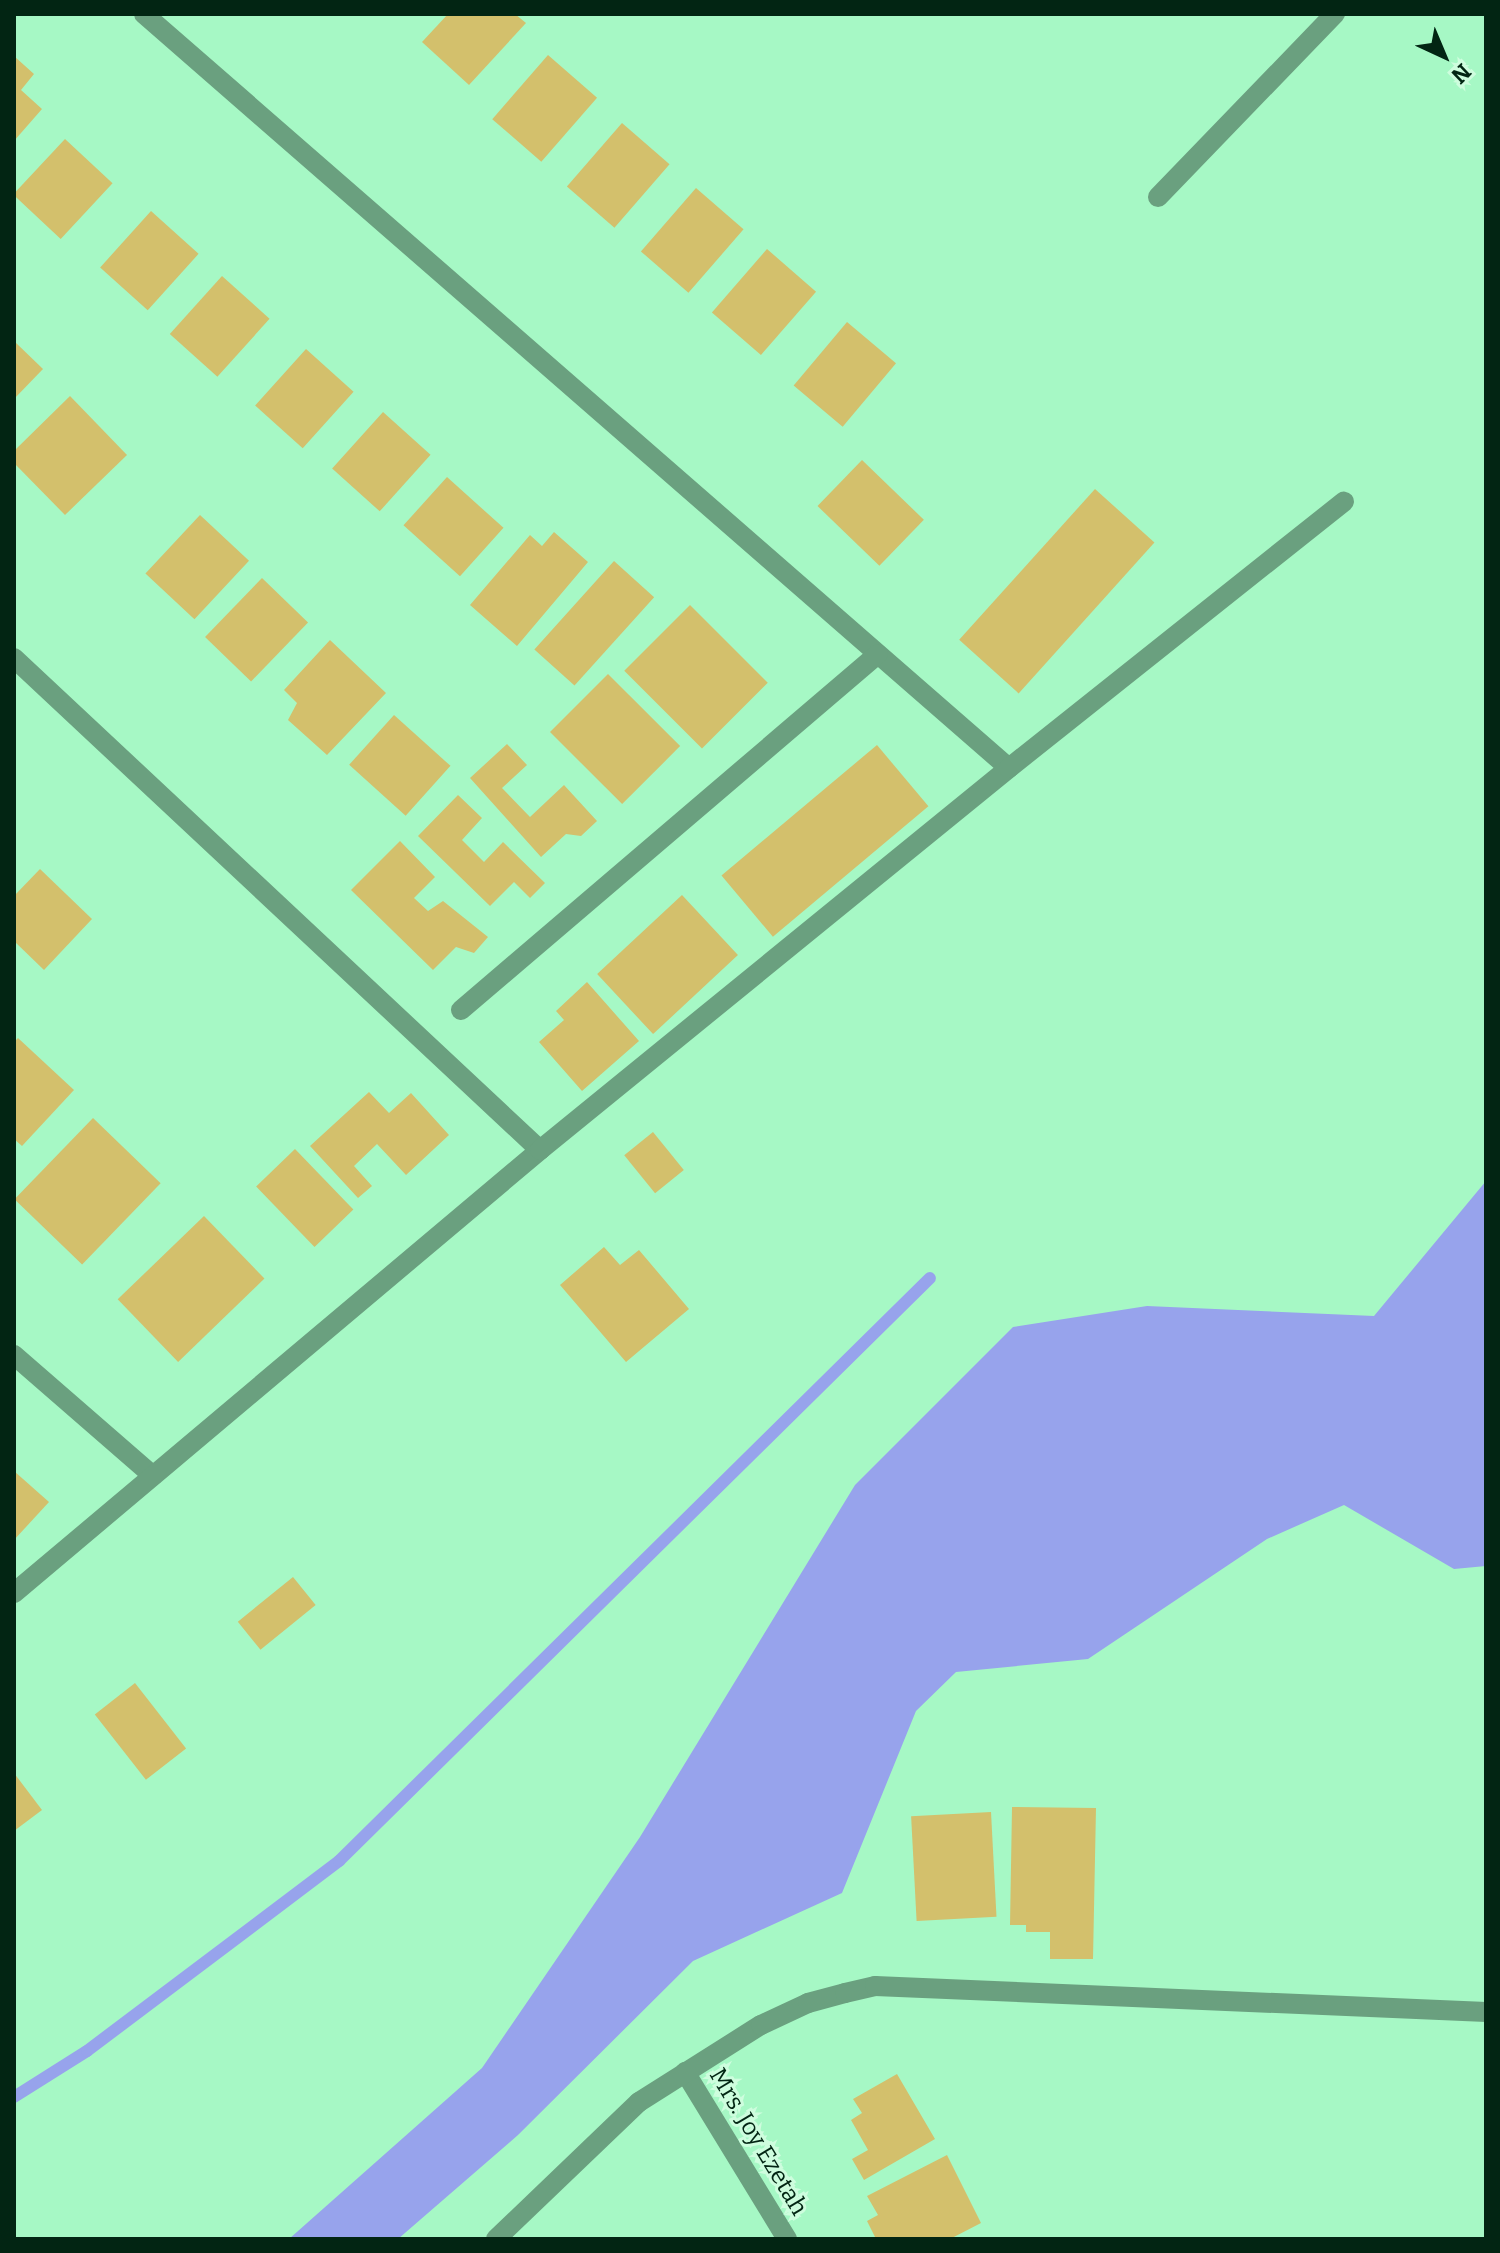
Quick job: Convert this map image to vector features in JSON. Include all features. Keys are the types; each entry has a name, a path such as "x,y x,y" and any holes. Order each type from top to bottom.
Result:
{"street":[{"path":"144,14 1009,768"},
{"path":"1158,197 1335,14"},
{"path":"14,1593 540,1150 1009,768 1344,502"},
{"path":"461,1010 878,654"},
{"path":"14,658 540,1150"},
{"path":"14,1355 153,1476"},
{"path":"496,2239 639,2102 785,2014 808,2003 875,1986 1486,2012"},
{"name":"Mrs. Joy Ezetah","path":"685,2072 787,2239"}],"water":[{"path":"1486,1181 1486,1566 1454,1569 1344,1505 1267,1539 1088,1659 956,1672 916,1711 842,1893 693,1961 518,2135 398,2239 289,2239 482,2068 640,1837 855,1485 1013,1327 1147,1306 1374,1316"}],"building":[{"path":"448,14 515,14 526,23 469,85 422,42"},
{"path":"548,55 597,98 541,162 492,119"},
{"path":"14,56 34,74 21,90 42,109 14,141"},
{"path":"622,123 670,164 614,228 567,186"},
{"path":"65,139 113,183 61,239 14,194"},
{"path":"696,188 744,229 688,293 641,251"},
{"path":"151,211 199,254 148,310 100,267"},
{"path":"767,249 816,292 761,355 712,312"},
{"path":"222,276 270,319 217,377 170,334"},
{"path":"847,322 896,363 843,427 794,386"},
{"path":"14,341 43,369 14,399"},
{"path":"306,349 354,392 303,448 255,405"},
{"path":"70,396 127,455 65,515 14,463 14,451"},
{"path":"383,412 431,455 380,511 332,468"},
{"path":"862,460 924,520 879,566 818,506"},
{"path":"447,477 503,528 460,576 404,525"},
{"path":"1095,489 1154,543 1019,693 959,640"},
{"path":"200,515 249,561 194,619 145,574"},
{"path":"554,532 588,562 517,646 470,605 530,535 542,546"},
{"path":"614,561 654,597 575,686 534,649"},
{"path":"262,578 308,622 251,681 205,637"},
{"path":"690,605 768,683 702,749 624,671"},
{"path":"330,640 386,693 327,755 288,720 297,703 284,690"},
{"path":"608,674 680,746 622,804 550,732"},
{"path":"394,715 450,766 406,816 349,765"},
{"path":"507,744 527,765 502,788 530,817 564,785 597,821 581,836 566,834 541,857 470,778"},
{"path":"877,745 928,806 773,937 721,875"},
{"path":"458,795 482,818 462,840 484,862 503,842 545,883 530,898 514,882 490,906 418,836"},
{"path":"400,841 435,877 414,898 428,911 443,901 488,937 474,953 456,947 433,970 351,890"},
{"path":"40,869 92,919 44,970 14,941 14,896"},
{"path":"682,895 738,955 653,1034 597,974"},
{"path":"587,982 639,1041 582,1091 539,1042 564,1020 556,1011"},
{"path":"18,1038 74,1090 22,1146 14,1139 14,1042"},
{"path":"369,1092 389,1113 411,1093 449,1135 406,1175 377,1144 354,1166 372,1186 358,1198 310,1146"},
{"path":"93,1118 161,1183 82,1265 15,1199"},
{"path":"653,1132 684,1170 655,1193 624,1155"},
{"path":"295,1149 353,1209 315,1247 256,1187"},
{"path":"204,1216 264,1279 178,1362 118,1299"},
{"path":"604,1247 620,1265 639,1250 689,1309 626,1362 560,1285"},
{"path":"14,1471 49,1502 14,1540"},
{"path":"293,1577 316,1605 260,1650 238,1622"},
{"path":"135,1683 186,1748 146,1780 95,1714"},
{"path":"14,1773 42,1810 14,1831"},
{"path":"1012,1807 1096,1808 1093,1959 1050,1959 1050,1932 1026,1932 1026,1925 1010,1925"},
{"path":"991,1812 996,1917 917,1921 911,1816"},
{"path":"897,2074 935,2139 864,2180 852,2159 868,2150 851,2120 862,2113 853,2099"},
{"path":"947,2155 981,2223 950,2239 876,2239 867,2221 878,2215 867,2196"}],"waterway":[{"path":"14,2097 87,2051 339,1861 930,1278"}]}
